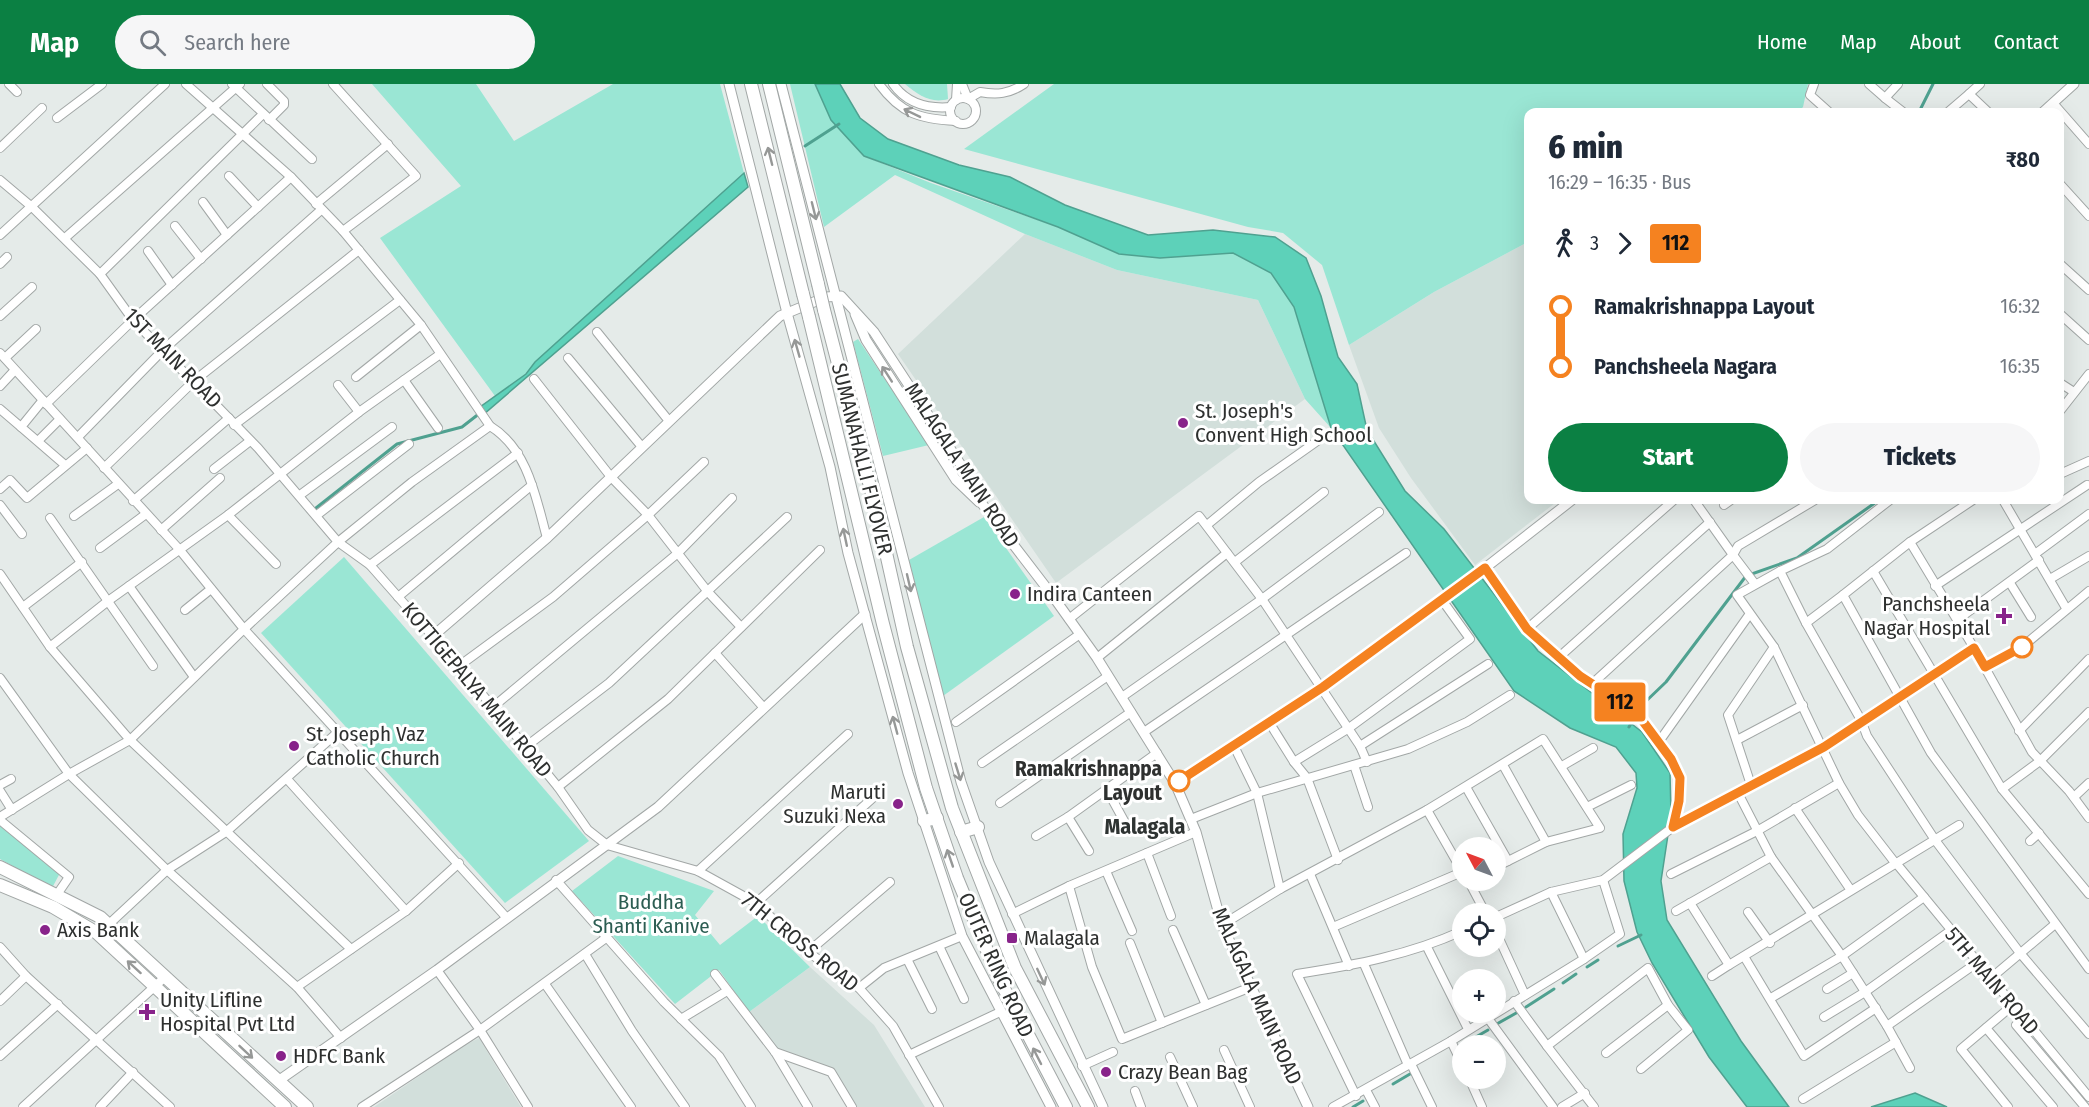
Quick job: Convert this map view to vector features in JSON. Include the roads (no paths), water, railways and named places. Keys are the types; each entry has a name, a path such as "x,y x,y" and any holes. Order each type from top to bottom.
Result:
{"main road":[{"name":"SUMANAHALLI FLYOVER","path":"751,84 930,820"},
{"name":"SUMANAHALLI FLYOVER","path":"769,84 824,310 879,517 916,682 961,832"},
{"name":"OUTER RING ROAD","path":"930,820 959,882 998,977 1066,1107"},
{"path":"961,832 978,826"},
{"name":"OUTER RING ROAD","path":"961,832 1015,968 1088,1107"},
{"path":"0,867 100,917 307,1107"},
{"path":"0,885 53,907 97,933 285,1107"}],"street":[{"path":"9,84 17,92"},
{"path":"57,118 102,84"},
{"path":"0,235 165,84"},
{"path":"186,84 291,177 359,250 421,325 439,355 490,426 504,435 518,453 532,485 547,538"},
{"path":"100,274 243,133 284,105 284,101 267,84"},
{"path":"333,84 416,176 342,231"},
{"path":"729,84 787,313 830,467 848,553 908,773 930,820 962,936 1051,1107"},
{"path":"781,84 955,761 989,862 1103,1107"},
{"path":"879,84 890,99 906,111 925,119 968,122 974,116 974,104 968,99 962,84"},
{"path":"893,84 913,102 932,108 968,99 980,92 999,95 1015,90 1024,84"},
{"path":"956,121 951,115 957,84"},
{"path":"1814,84 1810,95 1825,108"},
{"path":"1869,84 1898,108"},
{"path":"1885,98 1898,84"},
{"path":"1953,108 1980,84"},
{"path":"2047,108 2074,84"},
{"path":"65,238 215,109 236,85 266,117 312,159"},
{"path":"1969,94 1984,108"},
{"path":"2053,103 2057,108"},
{"path":"0,148 42,108"},
{"path":"2064,116 2089,144"},
{"path":"78,437 164,349 388,144"},
{"path":"229,176 258,207"},
{"path":"21,427 44,402 291,177"},
{"name":"1ST MAIN ROAD","path":"0,181 32,207 100,274 133,320 164,349 300,495 338,543"},
{"path":"2064,188 2089,216"},
{"path":"203,202 227,235"},
{"path":"175,226 201,259"},
{"path":"147,250 172,285"},
{"path":"104,468 194,381 359,250"},
{"path":"0,264 7,257"},
{"path":"2064,268 2089,290"},
{"path":"0,316 32,287"},
{"path":"433,636 547,538 780,316 837,295"},
{"name":"MALAGALA MAIN ROAD","path":"837,295 852,307 866,340 956,480 983,505 1080,634 1175,783 1196,832 1222,925 1304,1106"},
{"path":"234,425 400,300"},
{"path":"2064,318 2089,340"},
{"path":"356,377 421,325"},
{"path":"36,329 2,355 14,371 78,437 179,549 244,629 506,917"},
{"path":"597,332 669,421"},
{"path":"50,647 108,601 228,515 359,412 439,355"},
{"path":"568,358 642,447"},
{"path":"0,386 14,371"},
{"path":"2064,406 2089,374"},
{"path":"534,379 611,477 648,515 708,591 741,627"},
{"path":"404,380 438,429"},
{"path":"338,386 359,412"},
{"path":"2064,386 2074,392"},
{"path":"0,409 39,440 65,465"},
{"path":"134,501 229,418"},
{"path":"39,440 60,419"},
{"path":"56,896 69,877 0,819 69,774 130,740 244,629 338,543 412,482 490,426"},
{"path":"300,495 392,427"},
{"path":"1207,525 1259,482 1323,438"},
{"path":"214,469 250,441"},
{"path":"317,515 409,444"},
{"path":"0,489 10,480 27,498 87,448"},
{"path":"370,566 518,453"},
{"path":"2064,472 2089,461"},
{"path":"459,666 553,597 648,515 704,462"},
{"path":"161,530 220,477"},
{"path":"74,516 118,484"},
{"path":"398,597 532,485"},
{"path":"2064,498 2087,485"},
{"path":"1234,562 1324,492"},
{"path":"493,707 678,553 732,498"},
{"path":"1175,783 1323,687 1483,570 1567,504"},
{"path":"1527,629 1669,504"},
{"path":"1697,504 1754,581"},
{"path":"1592,684 1733,555 1738,546 1808,504"},
{"path":"1658,743 1749,615 1737,595 1754,581 1827,549 1885,504"},
{"path":"1806,623 1910,542 1967,504"},
{"path":"2005,504 2066,608"},
{"path":"1935,586 2055,504"},
{"path":"0,505 22,534"},
{"path":"1122,697 1262,599 1379,512"},
{"path":"100,549 146,514"},
{"path":"1957,620 2010,583 2037,557 2089,514"},
{"path":"228,515 276,564"},
{"path":"1069,619 1199,516 1262,599 1323,687 1360,746 1367,762"},
{"path":"50,518 153,666"},
{"path":"524,748 609,683 787,518"},
{"path":"1558,658 1710,522"},
{"path":"1910,542 1985,667 2019,731 2040,761 2074,797 2089,818"},
{"name":"KOTTIGEPALYA MAIN ROAD","path":"338,543 370,566 433,636 558,787 588,830 607,845"},
{"path":"558,787 668,699 820,550"},
{"path":"1097,658 1227,553"},
{"path":"1144,732 1406,554"},
{"path":"2050,579 2089,556"},
{"path":"22,607 82,562"},
{"path":"1483,570 1527,629 1558,658 1592,684 1631,709 1671,759 1680,778 1679,801 1673,827"},
{"path":"1780,571 1806,623 1861,720 1867,736 1935,840 2020,953 2089,1034"},
{"path":"1873,571 2002,789 2089,894"},
{"path":"0,574 50,647 130,740 351,949"},
{"path":"2010,583 2031,617"},
{"path":"129,586 194,677"},
{"path":"185,610 211,588"},
{"path":"1985,667 2022,647 2089,591"},
{"path":"1843,595 1931,753 2054,925 2089,969"},
{"path":"1294,762 1349,728 1470,639 1444,599"},
{"path":"278,1081 437,970 658,807 865,614"},
{"name":"5TH MAIN ROAD","path":"1749,615 1774,647 1824,747 1839,783 1858,815 1950,931 2089,1097"},
{"path":"956,722 1080,634"},
{"path":"1751,785 1728,715 1774,647"},
{"path":"1506,912 1551,892 1603,880 1618,871 1673,827 1824,747 1898,695 1936,674 1974,648"},
{"path":"715,653 765,708"},
{"path":"2019,731 2089,659"},
{"path":"1360,746 1488,664"},
{"path":"982,763 1108,676"},
{"path":"0,678 69,774 167,870 297,987 341,1038"},
{"path":"1191,819 1257,793 1408,750 1467,722 1510,695"},
{"path":"1737,740 1803,705"},
{"path":"1000,803 1131,712"},
{"path":"2002,789 2040,761 2089,712"},
{"path":"1269,722 1307,778 1338,860"},
{"path":"108,925 167,870 226,832 338,732"},
{"path":"698,871 848,734"},
{"path":"1222,925 1280,889 1338,860 1427,810 1543,739 1600,828 1546,842 1508,861 1466,787"},
{"path":"1234,746 1257,793 1280,889"},
{"path":"1562,766 1593,748"},
{"path":"1036,836 1068,817 1157,753"},
{"path":"1354,765 1368,807"},
{"path":"1503,765 1546,842"},
{"path":"0,785 11,779"},
{"path":"287,779 406,911"},
{"path":"1671,874 1757,831 1839,783"},
{"path":"2074,797 2089,783"},
{"path":"1587,807 1631,785"},
{"path":"1106,788 1129,830"},
{"path":"0,791 12,810"},
{"path":"1738,793 1771,857 1842,956 1887,1026 1910,1068"},
{"path":"756,903 876,795"},
{"path":"1795,808 1850,889"},
{"path":"1427,810 1452,854"},
{"path":"1068,817 1089,851"},
{"path":"1712,976 1770,943 1850,889 1959,825"},
{"path":"1012,914 1069,886 1196,832"},
{"path":"2030,841 2039,833"},
{"name":"7TH CROSS ROAD","path":"607,845 698,871 756,903 808,952 859,988 893,1026 939,1107"},
{"path":"1148,853 1171,916"},
{"path":"1676,911 1771,857"},
{"path":"297,987 406,911 459,863"},
{"path":"1106,871 1132,931"},
{"path":"1310,874 1349,966"},
{"path":"1333,927 1452,876"},
{"path":"556,880 681,1019 719,1056 751,1107"},
{"path":"1506,1006 1620,934 1603,880"},
{"path":"808,952 890,882"},
{"path":"1069,886 1092,967 1122,1039 1251,987"},
{"path":"1551,892 1584,959"},
{"path":"1771,998 1842,956 1924,897"},
{"path":"1690,903 1729,965"},
{"path":"1748,912 1770,943"},
{"path":"1991,978 2054,925"},
{"path":"1173,930 1206,1005"},
{"path":"1824,1017 1865,992 1950,931"},
{"path":"859,988 884,968 962,936"},
{"path":"1356,1096 1297,974 1364,964 1427,947 1452,936"},
{"path":"362,1107 480,1030 606,938"},
{"path":"1130,943 1162,1023"},
{"path":"939,946 964,999"},
{"path":"1427,947 1468,1029"},
{"path":"0,948 26,976 170,1107"},
{"path":"585,954 632,1031 685,1107"},
{"path":"1506,954 1525,995"},
{"path":"1745,958 1804,1056 1876,1008"},
{"path":"907,959 932,1009"},
{"path":"1887,1026 1978,962"},
{"path":"1364,964 1409,1065 1432,1107"},
{"path":"1547,1046 1648,968 1668,1005 1688,1030 1641,1069"},
{"path":"437,970 480,1030 528,1107"},
{"path":"1827,989 1853,973"},
{"path":"715,974 776,1052 808,1107"},
{"path":"0,1000 26,976"},
{"path":"23,1107 165,977"},
{"path":"545,984 631,1107"},
{"path":"681,1019 728,991"},
{"path":"1514,1002 1594,1107"},
{"path":"0,1056 58,1004"},
{"path":"1606,1053 1668,1005"},
{"path":"2008,1107 1961,1049 2013,1005"},
{"path":"909,1055 1000,1012"},
{"path":"1333,1107 1451,1041 1478,1023"},
{"path":"1491,1023 1553,1107"},
{"path":"2016,1025 2085,1107"},
{"path":"1986,1028 2053,1107"},
{"path":"1803,1099 1896,1042"},
{"path":"1224,1050 1250,1107"},
{"path":"776,1052 831,1072 852,1107"},
{"path":"1082,1066 1113,1052"},
{"path":"1170,1057 1193,1107"},
{"path":"100,1107 133,1072"},
{"path":"1474,1089 1482,1107"},
{"path":"1366,1090 1376,1107"},
{"path":"1135,1091 1141,1107"},
{"path":"1562,1107 1585,1093"}],"waterway":[{"path":"1921,108 1933,84"},
{"path":"805,146 839,124"},
{"path":"316,508 397,444 462,427 480,413"},
{"path":"1629,727 1641,706 1666,682 1746,576 1797,558 1873,504"},
{"path":"1618,946 1641,935"},
{"path":"1587,967 1598,960"},
{"path":"1563,983 1576,974"},
{"path":"1526,1007 1554,989"},
{"path":"1495,1025 1518,1012"},
{"path":"1479,1035 1488,1030"},
{"path":"1393,1084 1410,1074"},
{"path":"1353,1107 1363,1101"}],"place":[{"name":"St. Joseph's Convent High School","path":"1183,423"},
{"name":"Indira Canteen","path":"1015,594"},
{"name":"Panchsheela Nagar Hospital","path":"2004,616"},
{"name":"St. Joseph Vaz Catholic Church","path":"294,746"},
{"name":"Ramakrishnappa Layout","path":"1179,781"},
{"name":"Maruti Suzuki Nexa","path":"898,804"},
{"name":"Axis Bank","path":"45,930"},
{"name":"Malagala","path":"1012,938"},
{"name":"Unity Lifline Hospital Pvt Ltd","path":"147,1012"},
{"name":"HDFC Bank","path":"281,1056"},
{"name":"Crazy Bean Bag","path":"1106,1072"}],"district":[{"name":"Malagala","path":"1145,826"}],"park label":[{"name":"Buddha Shanti Kanive","path":"651,914"}]}
